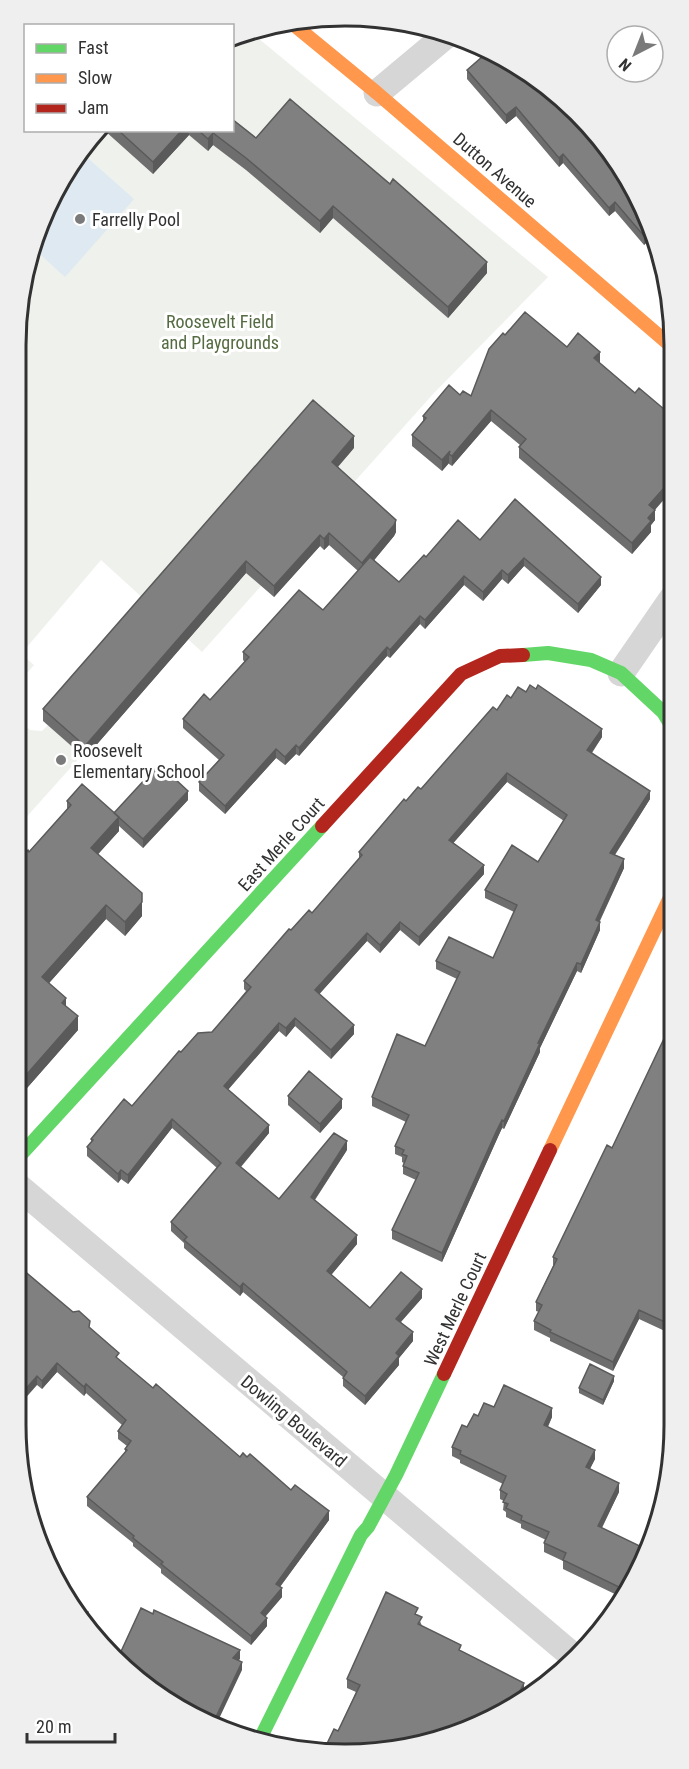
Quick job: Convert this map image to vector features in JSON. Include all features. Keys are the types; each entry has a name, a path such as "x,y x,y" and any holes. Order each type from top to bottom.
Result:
{"street":[{"name":"Dutton Avenue","path":"299,29 377,93 664,340"},
{"path":"377,93 440,40"},
{"path":"664,611 621,673 664,714"},
{"name":"East Merle Court","path":"26,1149 461,674 500,656 548,653 591,660 621,673"},
{"name":"West Merle Court","path":"263,1733 361,1535 368,1527 399,1468 664,910"},
{"name":"Dowling Boulevard","path":"26,1193 568,1652"}],"green space":[{"name":"Roosevelt Field and Playgrounds","path":"257,37 548,277 434,393 202,652 101,560 26,648 26,324 36,262 58,203 79,167 107,132 234,132 234,45"},
{"name":"Roosevelt Field and Playgrounds","path":"26,658 34,665 26,674"},
{"path":"48,725 82,755 26,818 26,727 30,730 42,731"}],"shaded area":[{"name":"Farrelly Pool","path":"86,157 134,199 65,277 39,253 58,203"}],"building":[{"path":"483,57 522,79 555,105 584,134 610,167 631,203 644,236 615,202 609,208 563,154 559,158 516,107 506,115 467,70"},
{"path":"290,99 390,184 393,179 487,262 448,307 333,206 320,221 213,133 208,139 200,132 234,132 234,121 256,138"},
{"path":"120,132 180,132 153,162"},
{"path":"525,312 567,347 578,333 600,352 594,358 635,393 639,388 664,409 664,488 649,505 655,510 648,518 651,521 632,543 519,447 526,439 491,410 452,456 449,454 450,451 442,460 412,435 426,418 423,416 449,385 460,395 463,391 471,396 489,349 503,333 505,335"},
{"path":"313,400 354,436 332,462 396,520 394,525 362,563 329,533 324,539 320,535 274,586 246,561 85,746 43,709"},
{"path":"515,499 601,577 578,604 524,558 508,575 502,570 483,592 464,576 425,620 420,616 390,650 387,647 299,748 296,745 285,757 276,749 225,806 199,782 224,755 183,719 204,694 210,700 249,657 243,652 299,590 323,610 370,557 399,582 424,555 426,557 458,520 480,540"},
{"path":"530,685 536,689 538,685 602,729 587,750 650,791 610,853 624,859 596,920 600,922 581,964 577,963 538,1043 540,1043 504,1121 502,1120 496,1132 442,1253 392,1230 419,1173 403,1166 407,1156 402,1154 404,1150 395,1146 409,1115 372,1097 397,1034 425,1046 460,972 436,961 449,937 493,958 517,905 485,890 512,845 538,862 567,815 507,773 449,840 484,865 419,937 400,922 380,945 367,933 315,990 354,1025 331,1050 295,1018 286,1028 279,1023 224,1086 269,1125 236,1163 279,1199 334,1133 347,1141 311,1197 357,1235 327,1271 370,1308 401,1272 422,1289 396,1319 413,1332 396,1353 399,1356 365,1396 343,1378 347,1372 243,1283 240,1287 184,1240 187,1237 171,1222 221,1163 172,1119 128,1175 121,1170 118,1174 87,1147 124,1099 132,1106 179,1051 181,1052 198,1033 212,1032 251,987 244,981 289,929 291,930 309,910 312,913 362,855 359,852 404,799 406,801 418,787 421,789 493,707 497,710 507,695 511,698 518,687 526,692"},
{"path":"159,764 188,791 143,839 114,813"},
{"path":"82,784 119,817 91,848 142,893 142,902 125,922 106,905 42,977 66,998 62,1003 78,1016 27,1074 26,852 28,850 29,852 71,805 67,801"},
{"path":"664,1039 664,1322 639,1310 613,1362 550,1332 551,1330 534,1321 542,1305 536,1302 557,1259 553,1257 607,1145 612,1148"},
{"path":"309,1071 342,1099 320,1124 288,1096"},
{"path":"26,1272 73,1312 79,1311 90,1321 89,1327 119,1353 116,1357 153,1388 156,1384 240,1457 243,1453 247,1457 250,1454 291,1490 295,1485 329,1511 276,1584 282,1588 261,1613 267,1618 251,1636 161,1564 163,1562 87,1497 127,1450 125,1449 131,1441 118,1431 126,1420 86,1384 84,1387 57,1363 42,1381 37,1376 26,1388"},
{"path":"590,1364 614,1376 603,1400 579,1388"},
{"path":"504,1385 552,1408 544,1425 595,1450 586,1467 619,1483 598,1526 639,1546 619,1587 563,1560 566,1553 544,1543 549,1532 521,1520 522,1516 506,1508 508,1504 503,1502 507,1494 500,1490 506,1476 460,1454 461,1451 452,1447 462,1425 467,1427 474,1414 478,1416 484,1403 494,1407"},
{"path":"386,1592 418,1608 415,1614 422,1617 418,1624 461,1645 459,1650 524,1683 520,1691 504,1701 447,1727 386,1741 327,1743 334,1729 338,1731 360,1685 347,1679"},
{"path":"141,1608 153,1614 154,1610 240,1650 233,1658 242,1662 216,1717 167,1690 121,1652"}],"traffic: fast":[{"path":"523,655 548,653 591,660 621,673 664,714"},
{"path":"26,1149 322,826"},
{"path":"263,1733 361,1535 368,1527 396,1475 444,1374"}],"traffic: slow":[{"path":"299,29 377,93 664,340"},
{"path":"550,1150 664,910"}],"traffic: jam":[{"path":"322,826 461,674 500,656 523,655"},
{"path":"444,1374 550,1150"}],"place":[{"name":"Farrelly Pool","path":"80,219"},
{"name":"Roosevelt Elementary School","path":"61,760"}]}
